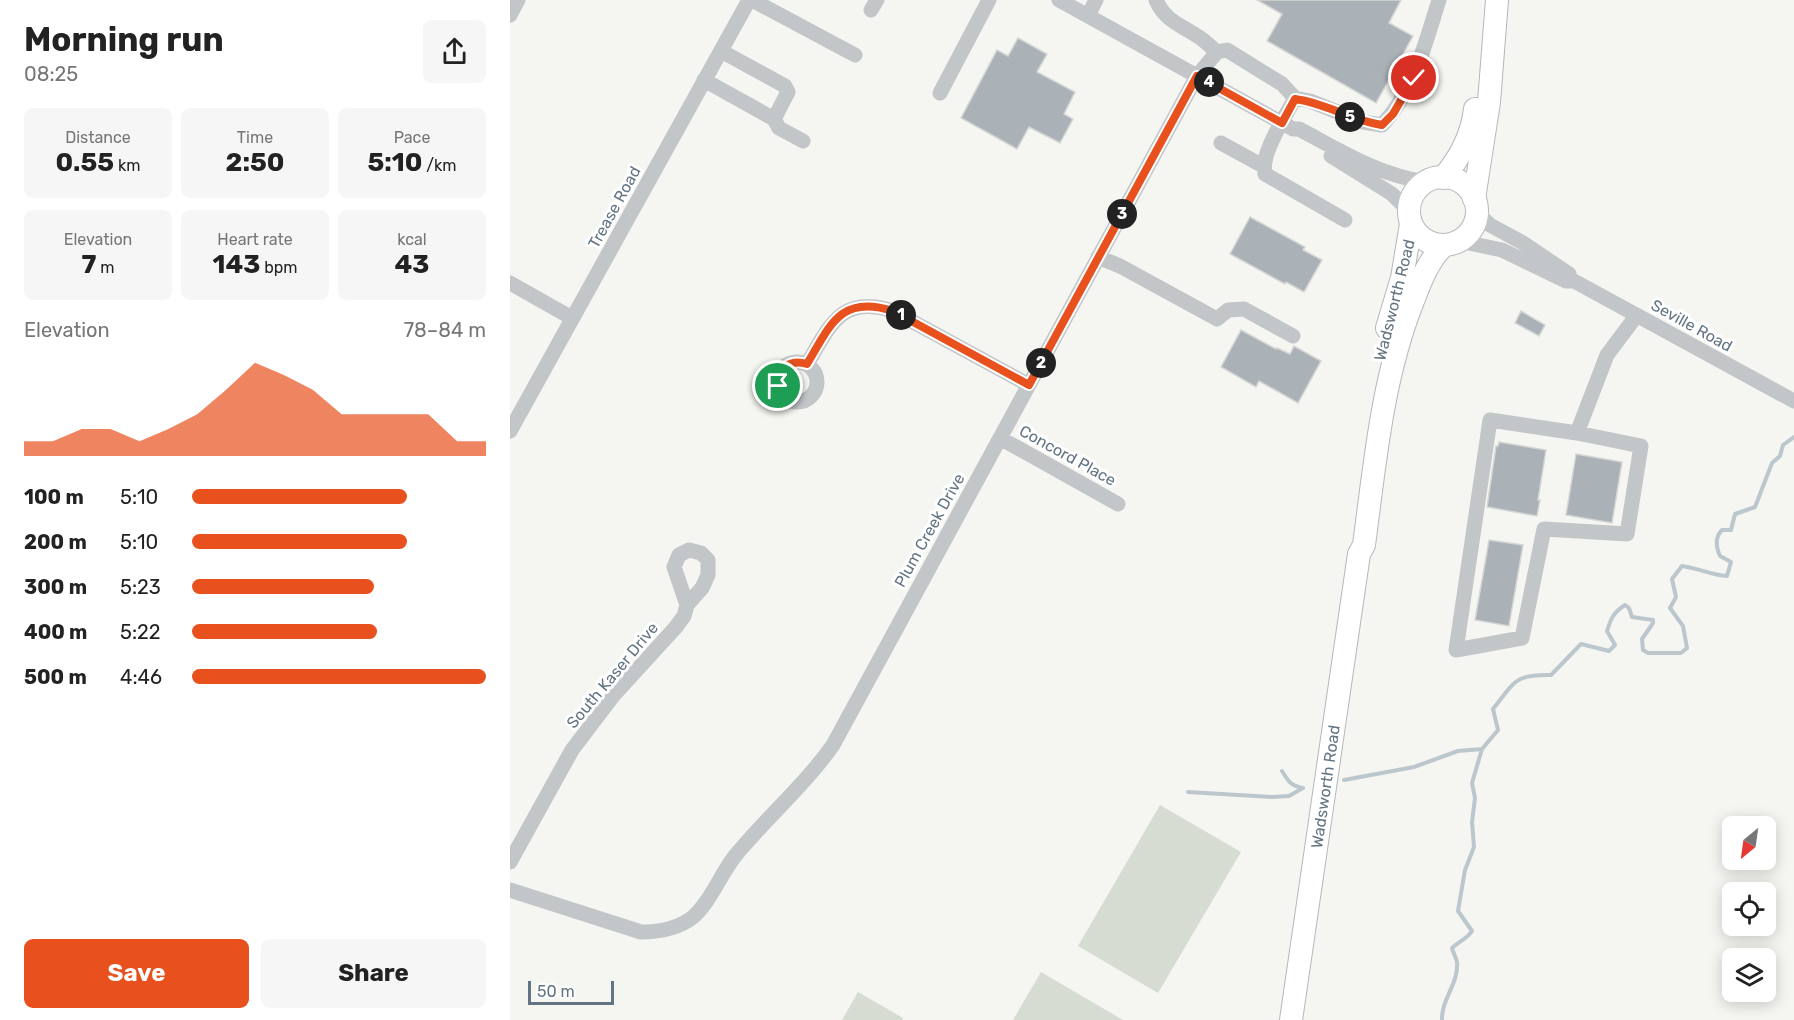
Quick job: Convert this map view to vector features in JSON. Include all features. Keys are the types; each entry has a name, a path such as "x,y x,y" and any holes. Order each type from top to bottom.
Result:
{"highway":[{"name":"Wadsworth Road","path":"1359,554 1355,546 1370,404 1380,355 1402,278 1412,197 1415,191 1435,180 1461,154 1472,127 1486,0"},
{"name":"Wadsworth Road","path":"1291,1020 1359,554 1364,545 1381,420 1394,359 1423,275 1432,259 1451,243 1465,237 1473,226 1490,102 1497,0"},
{"path":"1435,180 1459,182 1470,192 1475,205"},
{"name":"Wadsworth Road","path":"1410,218 1424,240 1451,243"}],"street":[{"path":"510,15 518,0"},
{"path":"750,0 855,55"},
{"name":"Trease Road","path":"510,431 750,0"},
{"path":"940,93 989,0"},
{"path":"1059,0 1288,126 1299,129 1378,170 1398,177 1435,180"},
{"path":"1088,16 1096,0"},
{"path":"1156,0 1161,12 1198,36 1217,52 1227,50 1282,84 1295,99 1310,101 1363,122 1382,125 1393,114 1414,78 1439,0"},
{"path":"721,51 785,86 788,92 787,97 774,119"},
{"name":"Plum Creek Drive","path":"510,890 641,932 657,932 682,924 703,907 735,856 817,767 832,745 1197,76 1217,52"},
{"path":"704,80 774,119 780,128 803,141"},
{"path":"1295,99 1288,126 1265,156 1263,166 1265,174 1345,220"},
{"path":"1288,126 1296,135 1392,194 1410,218"},
{"path":"1221,143 1263,166"},
{"name":"Seville Road","path":"1475,205 1490,225 1523,243 1570,274 1574,281"},
{"name":"Seville Road","path":"1451,243 1502,250 1566,281 1574,281 1794,401"},
{"path":"1098,257 1120,266 1217,319 1228,310 1245,309 1293,336"},
{"path":"510,283 572,318"},
{"path":"807,364 833,320 843,313 869,306 893,311 1029,385"},
{"path":"1577,433 1607,355 1637,315"},
{"path":"1490,420 1577,433 1641,446 1627,534 1544,529 1522,638 1456,650 1490,420"},
{"name":"Concord Place","path":"1000,438 1118,504"},
{"name":"South Kaser Drive","path":"510,862 572,750 613,696 676,627 684,616 687,605"}],"shaded area":[{"path":"1160,805 1241,852 1158,993 1078,946"},
{"path":"1041,972 1123,1020 1013,1020"},
{"path":"858,992 903,1018 902,1020 842,1020"}],"building":[{"path":"1257,0 1401,0 1389,23 1413,36 1376,103 1267,41 1282,14"},
{"path":"1018,38 1047,54 1037,72 1075,92 1064,114 1073,119 1060,143 1029,127 1017,149 961,118 997,50 1008,56"},
{"path":"1250,217 1305,247 1303,250 1322,260 1304,292 1230,254"},
{"path":"1521,311 1545,325 1539,336 1515,323"},
{"path":"1241,330 1276,349 1290,354 1294,346 1321,361 1298,403 1259,381 1256,387 1221,367"},
{"path":"1499,442 1546,450 1537,516 1487,507 1496,446"},
{"path":"1576,454 1622,462 1612,523 1566,515"},
{"path":"1489,540 1523,545 1509,626 1475,620"}],"waterway":[{"path":"1442,1020 1444,1005 1457,970 1452,948 1472,931 1458,911 1465,870 1474,847 1472,822 1475,798 1472,783 1482,749 1498,730 1493,709 1516,682 1529,676 1551,675 1581,644 1609,651 1615,645 1607,631 1608,626 1616,613 1625,605 1629,608 1632,617 1653,620 1642,639 1643,650 1648,653 1681,653 1687,648 1683,626 1670,608 1676,597 1672,579 1682,566 1727,576 1731,562 1720,556 1717,546 1718,536 1722,530 1731,530 1735,514 1755,507 1772,463 1780,456 1783,445 1794,437"},
{"path":"1344,780 1414,767 1458,751 1482,749"},
{"path":"1282,771 1290,782 1303,788"},
{"path":"1188,792 1272,797 1289,796 1303,788"}],"route":[{"path":"778,386 779,374 788,364 794,362 807,364 833,320 843,313 869,306 893,311 1029,385 1197,76 1282,123 1295,99 1310,101 1363,122 1382,125 1393,114 1414,78"}]}
